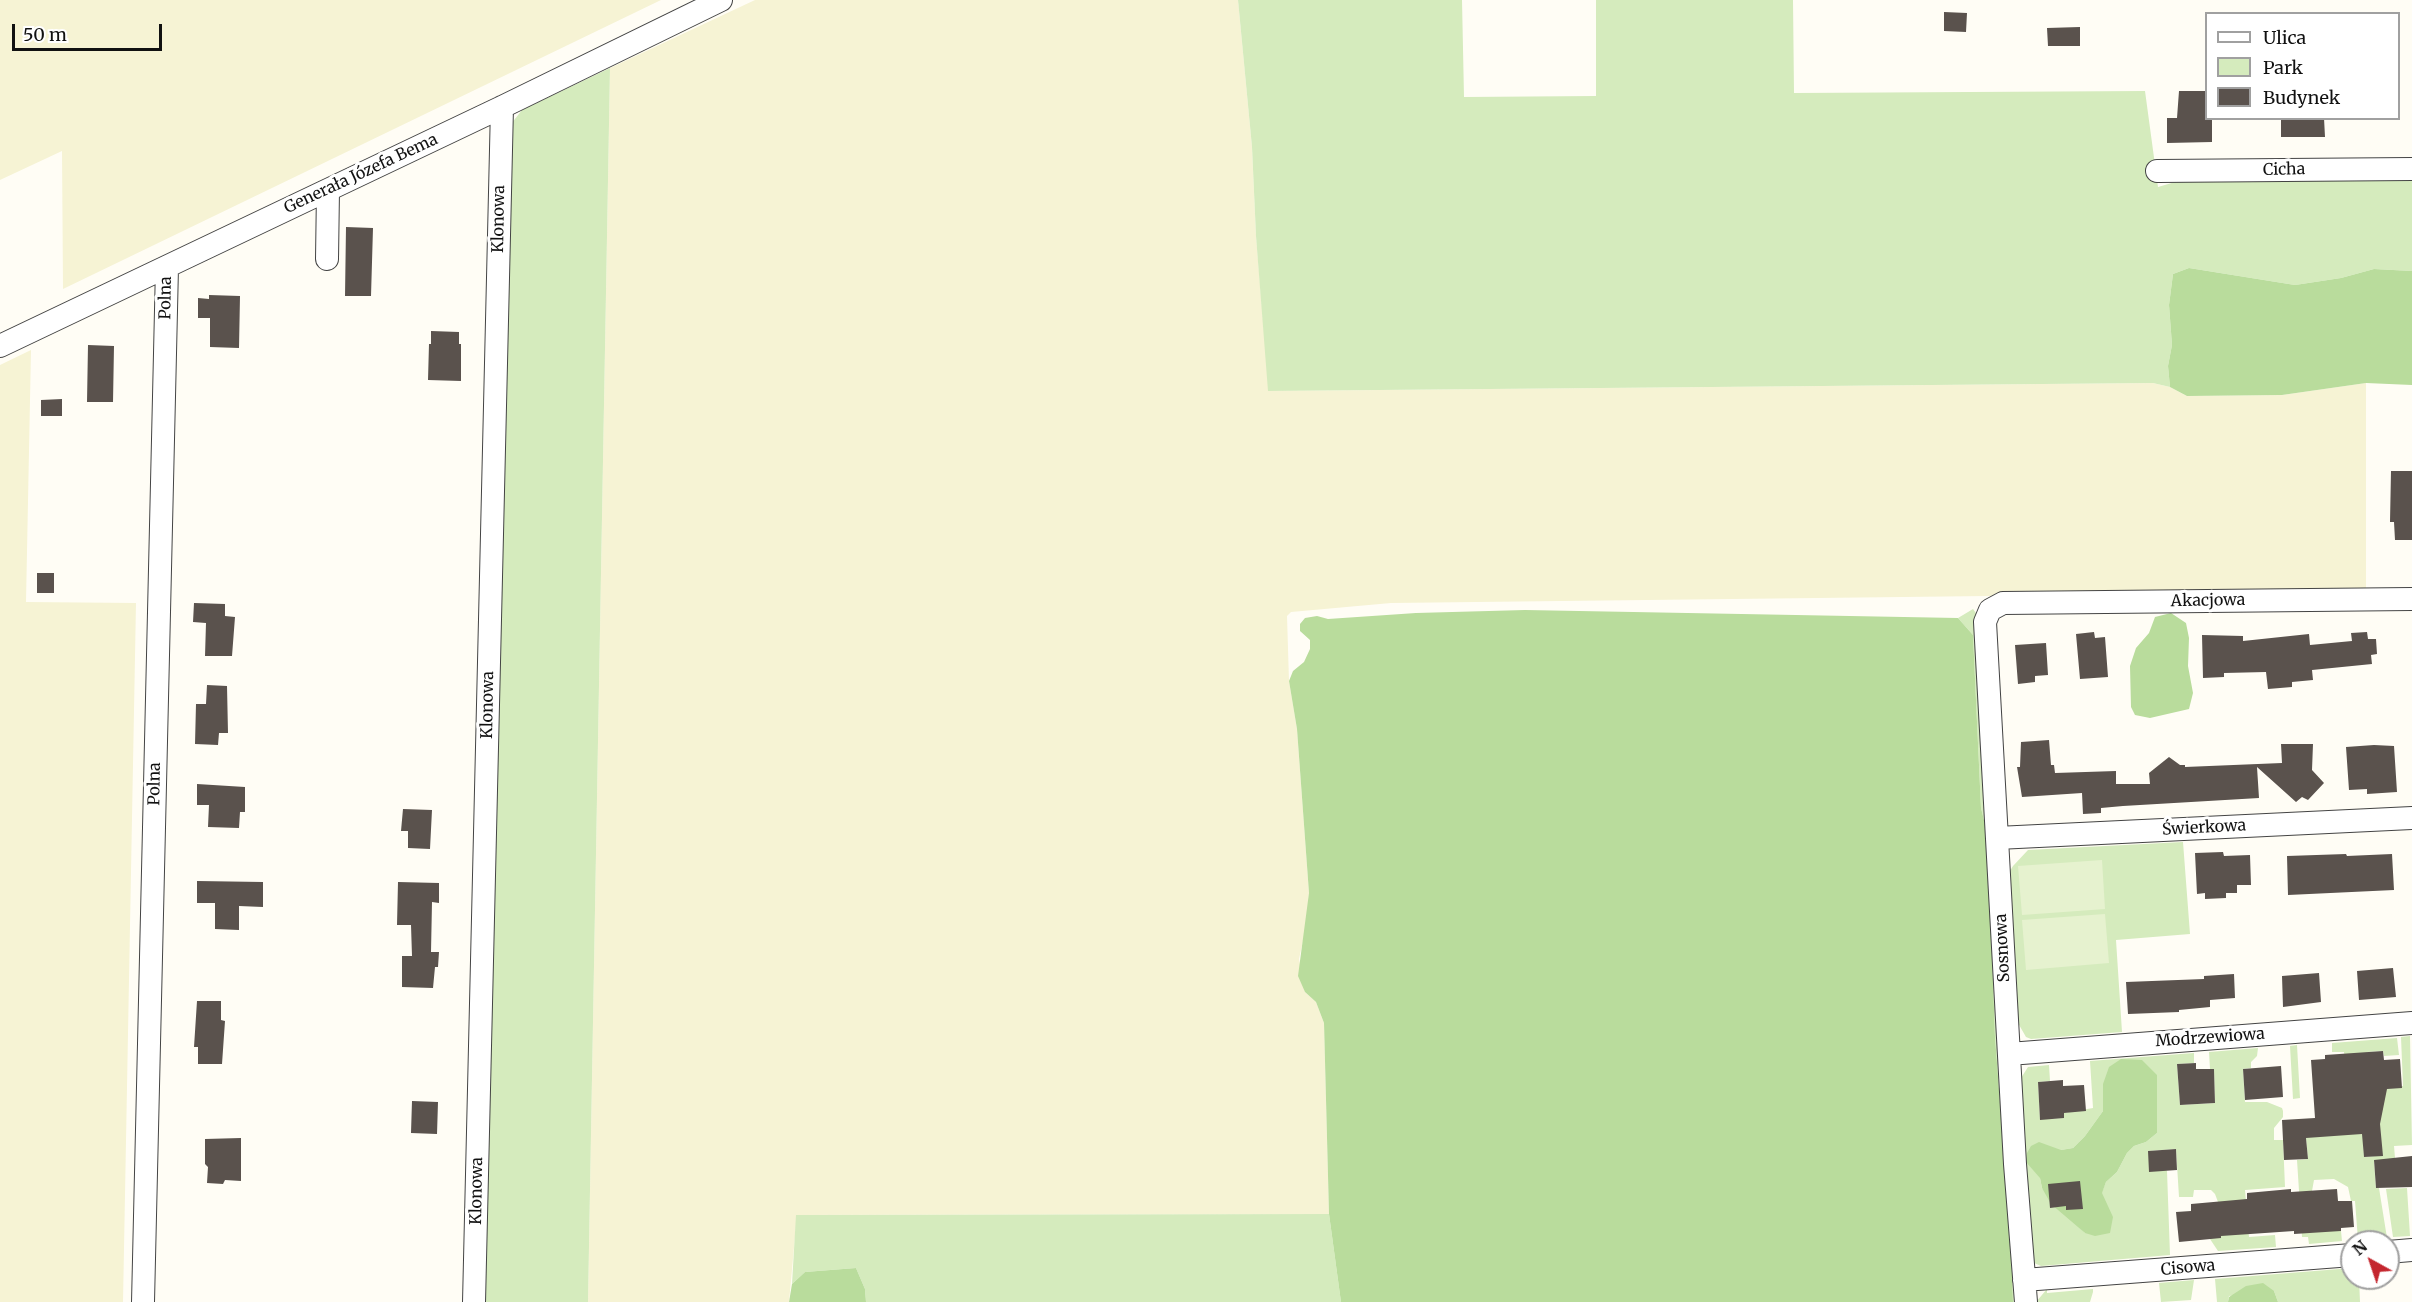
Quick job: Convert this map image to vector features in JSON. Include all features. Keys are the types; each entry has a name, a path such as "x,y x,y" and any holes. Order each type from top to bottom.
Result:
{"street":[{"name":"Generała Józefa Bema","path":"0,346 721,0"},
{"name":"Klonowa","path":"474,1302 502,107"},
{"name":"Cicha","path":"2157,171 2412,169"},
{"path":"327,259 328,190"},
{"name":"Polna","path":"143,1302 167,267"},
{"name":"Akacjowa","path":"2003,603 2412,599"},
{"name":"Sosnowa","path":"2003,603 1990,610 1985,622 2009,1054 2025,1291"},
{"name":"Świerkowa","path":"1997,838 2412,818"},
{"name":"Modrzewiowa","path":"2009,1054 2412,1023"},
{"name":"Cisowa","path":"2025,1291 2340,1256"}],"shaded area":[{"path":"0,0 661,0 63,289 62,151 0,180"},
{"path":"755,0 1238,0 1252,147 1256,236 1269,391 2153,383 2170,387 2187,396 2282,395 2366,383 2366,588 2272,592 1391,603 1291,612 1287,616 1289,681 1297,729 1309,893 1307,923 1299,959 1305,992 1316,1002 1324,1023 1329,1214 797,1215 789,1302 588,1302 610,68"},
{"path":"31,350 26,602 136,603 123,1302 0,1302 0,365"}],"green space":[{"path":"1238,0 1462,0 1464,97 1596,96 1596,0 1793,0 1794,93 2145,91 2158,187 2182,180 2412,179 2412,271 2374,269 2341,278 2295,285 2189,268 2173,274 2169,305 2172,345 2168,366 2170,387 2153,383 1268,391 1256,236 1252,147"},
{"path":"610,68 588,1302 482,1302 511,124 522,110"},
{"path":"2189,268 2295,285 2341,278 2374,269 2412,271 2412,385 2366,383 2282,395 2187,396 2170,387 2168,366 2172,345 2169,305 2173,274"},
{"path":"1973,609 1978,616 2018,1302 2013,1302 2011,1245 1995,1037 1988,836 1981,808 1973,635 1958,618"},
{"path":"1525,610 1958,618 1973,635 1981,808 1988,836 1995,1037 2011,1245 2013,1302 1341,1302 1329,1214 1324,1023 1316,1002 1305,992 1298,976 1309,893 1297,729 1289,681 1293,671 1304,662 1310,649 1310,640 1300,631 1300,624 1305,618 1317,616 1328,619 1416,613"},
{"path":"2171,613 2186,623 2189,638 2188,666 2193,693 2189,709 2150,718 2135,715 2131,707 2130,666 2136,648 2149,633 2155,617"},
{"path":"2183,842 2190,934 2116,940 2122,1032 2031,1039 2026,1037 2018,1023 2008,874 2013,866 2028,850"},
{"path":"2102,860 2105,909 2022,915 2018,866"},
{"path":"2105,914 2109,963 2026,970 2022,920"},
{"path":"2410,1036 2412,1145 2394,1146 2395,1158 2374,1162 2376,1188 2379,1188 2386,1230 2357,1230 2355,1201 2351,1201 2348,1187 2334,1179 2314,1180 2312,1191 2340,1230 2340,1241 2309,1244 2308,1237 2302,1237 2297,1160 2308,1159 2306,1138 2346,1091 2344,1052 2332,1052 2332,1043 2397,1038 2399,1055 2384,1056 2383,1051 2367,1052 2369,1086 2403,1086 2401,1037","holes":["2363,1135 2376,1156 2364,1157"]},
{"path":"2297,1045 2300,1098 2293,1099 2290,1046"},
{"path":"2258,1048 2257,1056 2251,1062 2251,1068 2243,1069 2245,1102 2267,1102 2282,1108 2283,1117 2274,1128 2274,1140 2283,1140 2285,1187 2245,1190 2249,1237 2275,1235 2276,1247 2218,1251 2210,1239 2218,1202 2215,1194 2211,1190 2194,1190 2193,1197 2179,1197 2176,1149 2148,1151 2167,1171 2170,1255 2041,1266 2034,1263 2030,1256 2021,1078 2028,1067 2049,1065 2050,1081 2038,1082 2040,1119 2064,1118 2064,1113 2093,1108 2090,1061 2194,1053 2194,1063 2177,1064 2180,1105 2215,1103 2214,1069 2210,1069 2209,1052","holes":["2103,1084 2157,1099 2157,1133 2146,1142 2134,1146 2127,1153 2117,1172 2106,1182 2085,1233 2042,1188 2040,1178 2061,1150 2073,1148 2085,1136 2103,1111"]},
{"path":"2121,1059 2142,1060 2157,1075 2157,1133 2146,1142 2134,1146 2127,1153 2117,1172 2106,1182 2102,1193 2113,1217 2110,1233 2095,1236 2085,1233 2051,1204 2042,1188 2040,1178 2026,1162 2027,1153 2031,1146 2039,1142 2061,1150 2073,1148 2085,1136 2103,1111 2103,1084 2109,1067"},
{"path":"2407,1188 2410,1236 2400,1237 2400,1230 2392,1230 2386,1189"},
{"path":"1329,1214 1341,1302 866,1302 865,1289 856,1268 805,1272 792,1284 796,1215"},
{"path":"856,1268 865,1289 866,1302 789,1302 792,1284 805,1272"},
{"path":"2340,1269 2340,1290 2360,1290 2360,1302 2278,1302 2274,1291 2229,1296 2228,1302 2217,1302 2215,1279"},
{"path":"2194,1280 2191,1300 2161,1302 2159,1283"},
{"path":"2263,1283 2274,1291 2278,1302 2228,1302 2229,1297 2246,1286"},
{"path":"2047,1289 2047,1293 2093,1289 2093,1292 2090,1302 2036,1302"}],"building":[{"path":"1944,12 1967,13 1966,32 1944,31"},
{"path":"2080,27 2080,46 2048,46 2047,28"},
{"path":"2179,91 2205,91 2205,120 2212,120 2212,142 2167,143 2167,118 2177,118"},
{"path":"2281,120 2324,120 2325,137 2281,137"},
{"path":"346,227 373,228 371,296 345,296"},
{"path":"209,295 240,296 239,348 210,347 210,318 198,318 198,298 209,299"},
{"path":"431,331 459,332 461,381 428,380"},
{"path":"88,345 114,346 113,402 87,402"},
{"path":"62,399 62,416 41,416 41,400"},
{"path":"2391,471 2412,471 2412,540 2395,540 2394,522 2390,522"},
{"path":"37,573 54,573 54,593 37,593"},
{"path":"194,603 225,604 225,616 235,617 232,656 205,656 206,623 193,622"},
{"path":"2094,632 2095,638 2105,637 2108,677 2080,679 2076,634"},
{"path":"2367,632 2368,639 2376,639 2377,654 2371,655 2372,664 2312,670 2313,680 2292,682 2292,687 2268,689 2266,672 2224,673 2224,677 2203,678 2202,635 2243,636 2243,641 2309,634 2310,645 2352,641 2351,633"},
{"path":"2046,643 2048,675 2035,676 2035,682 2018,684 2015,645"},
{"path":"207,685 227,686 228,733 219,733 218,745 195,744 196,704 206,704"},
{"path":"2049,740 2051,765 2054,765 2055,773 2116,771 2116,784 2150,784 2149,773 2169,757 2185,767 2282,763 2281,744 2313,744 2312,770 2324,783 2308,800 2302,797 2296,802 2257,767 2259,798 2101,808 2101,813 2083,814 2082,793 2022,797 2017,767 2020,767 2021,742"},
{"path":"2394,746 2397,792 2367,794 2367,789 2349,790 2346,747"},
{"path":"197,784 245,787 245,812 240,812 239,828 208,827 209,805 197,805"},
{"path":"403,809 432,810 430,849 408,848 408,831 401,831"},
{"path":"2223,852 2224,856 2250,855 2251,885 2237,885 2237,893 2226,893 2226,898 2205,899 2205,893 2197,894 2195,853"},
{"path":"2346,854 2347,856 2392,854 2394,890 2288,895 2287,856"},
{"path":"197,881 263,882 263,907 239,906 239,930 215,929 215,903 197,903"},
{"path":"398,882 439,883 439,903 432,902 431,952 439,952 433,988 402,987 402,956 412,956 411,925 397,925"},
{"path":"2393,968 2396,997 2359,1000 2357,971"},
{"path":"2319,973 2321,1002 2283,1007 2282,976"},
{"path":"2234,974 2235,998 2210,1000 2210,1007 2179,1010 2179,1012 2128,1014 2126,982 2204,979 2204,976"},
{"path":"197,1001 221,1001 221,1020 225,1021 222,1064 198,1064 198,1047 194,1047"},
{"path":"2383,1051 2384,1060 2400,1059 2402,1088 2387,1089 2380,1124 2383,1156 2364,1157 2362,1134 2306,1138 2308,1159 2284,1160 2282,1120 2315,1118 2311,1060 2325,1059 2325,1055"},
{"path":"2196,1063 2196,1069 2214,1069 2215,1103 2180,1105 2177,1064"},
{"path":"2281,1066 2283,1097 2245,1100 2243,1069"},
{"path":"2063,1080 2063,1086 2084,1085 2086,1111 2064,1113 2064,1118 2040,1120 2038,1082"},
{"path":"412,1101 438,1102 437,1134 411,1133"},
{"path":"241,1138 241,1181 225,1180 223,1184 207,1183 205,1139"},
{"path":"2176,1149 2177,1170 2149,1172 2148,1151"},
{"path":"2412,1156 2412,1187 2376,1188 2374,1160"},
{"path":"2080,1181 2083,1209 2066,1210 2066,1206 2050,1208 2048,1184"},
{"path":"2291,1189 2291,1192 2337,1189 2338,1201 2352,1201 2354,1227 2341,1228 2340,1231 2294,1234 2294,1231 2221,1236 2221,1238 2179,1242 2176,1212 2191,1211 2191,1204 2247,1199 2247,1193"}]}
